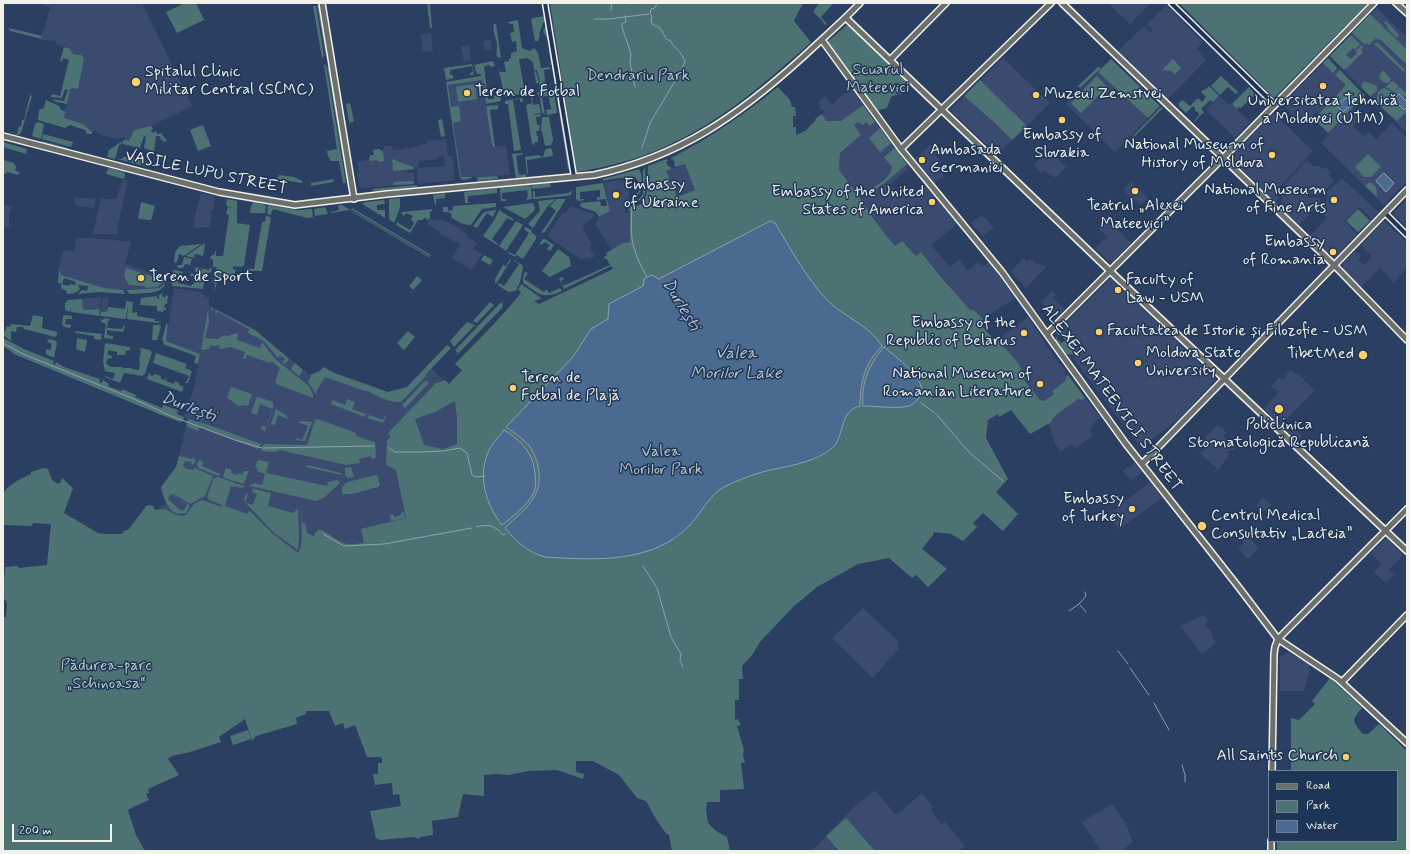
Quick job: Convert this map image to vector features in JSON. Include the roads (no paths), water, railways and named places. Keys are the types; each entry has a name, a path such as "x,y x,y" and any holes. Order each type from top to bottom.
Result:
{"main road":[{"path":"322,3 354,199"},
{"name":"VASILE LUPU STREET","path":"3,136 219,192 287,204 307,205 458,187 594,175 635,165 673,150 693,140 729,117 774,83 846,18 860,3"},
{"path":"890,60 946,3"},
{"path":"901,149 1051,3"},
{"path":"1062,3 1334,265 1407,340"},
{"path":"1047,334 1223,158 1374,3"},
{"path":"1396,3 1407,13"},
{"path":"846,18 1110,271 1407,551"},
{"name":"ALEXEI MATEEVICI STREET","path":"822,40 901,149 1023,298 1047,334 1142,464 1278,639 1342,682 1407,743"},
{"path":"1142,464 1407,190"},
{"path":"1272,770 1274,654 1278,639 1407,509"},
{"path":"1342,682 1407,616"},
{"path":"1274,654 1281,648 1292,649"}],"street":[{"path":"546,3 574,177"},
{"path":"1171,3 1275,105"},
{"path":"1385,213 1407,235"}],"water":[{"path":"1399,94 1407,102 1407,107 1404,110 1394,100"},
{"path":"1346,98 1352,104 1343,112 1338,107"},
{"path":"1384,173 1394,183 1386,192 1376,181"},
{"name":"Valea Morilor Lake","path":"771,221 775,223 806,273 827,300 870,332 882,346 871,359 862,381 860,406 848,413 835,444 831,449 814,459 755,474 726,486 710,499 689,526 674,538 658,547 640,553 602,559 545,557 533,553 523,546 505,528 524,510 534,497 537,491 539,478 538,465 536,458 528,444 506,427 573,357 591,329 608,319 609,304 643,286 644,279 651,275 658,279"},
{"path":"884,347 910,369 920,383 920,396 916,402 909,406 863,406 863,389 867,374 874,360"},
{"path":"504,430 526,448 532,459 536,482 534,492 528,501 502,525 488,500 485,491 483,471 489,450"}],"waterway":[{"path":"611,10 612,3"},
{"path":"629,3 637,3"},
{"path":"638,3 657,3"},
{"name":"Durlești","path":"642,148 650,123 685,62 682,55 670,40 667,40 660,28 652,24 652,16 650,14 651,9 655,8 657,3"},
{"path":"594,19 609,19 649,14"},
{"path":"625,16 626,22 622,24 622,27 631,54 630,63 635,87"},
{"name":"Durlești","path":"632,207 631,225 634,248 647,277"},
{"name":"Durlești","path":"3,343 23,354 134,399 171,416 235,440 262,448 374,446"},
{"path":"921,403 935,413"},
{"path":"937,415 969,452 1003,481"},
{"name":"Durlești","path":"388,447 395,452 443,451 460,448 467,453 472,475 475,477 485,476"},
{"path":"476,527 491,526 503,535 505,534"},
{"path":"323,534 344,546 384,544 472,528"},
{"path":"643,566 657,588 671,637 681,654 680,660 683,667"},
{"path":"1069,611 1079,604 1086,596 1085,592"},
{"path":"1080,605 1086,612"},
{"path":"1118,651 1128,664"},
{"path":"1130,668 1149,695"},
{"path":"1154,703 1169,730"},
{"path":"1182,765 1185,775 1185,782"}],"place":[{"name":"Spitalul Clinic Militar Central (SCMC)","path":"136,82"},
{"name":"Universitatea Tehnică a Moldovei (UTM)","path":"1323,86"},
{"name":"Teren de Fotbal","path":"467,93"},
{"name":"Muzeul Zemstvei","path":"1036,95"},
{"name":"Embassy of Slovakia","path":"1062,120"},
{"name":"National Museum of History of Moldova","path":"1272,155"},
{"name":"Ambasada Germaniei","path":"922,160"},
{"name":"Teatrul „Alexei Mateevici”","path":"1135,191"},
{"name":"Embassy of Ukraine","path":"616,195"},
{"name":"National Museum of Fine Arts","path":"1334,200"},
{"name":"Embassy of the United States of America","path":"932,202"},
{"name":"Embassy of Romania","path":"1333,252"},
{"name":"Teren de Sport","path":"141,278"},
{"name":"Faculty of Law - USM","path":"1118,290"},
{"name":"Facultatea de Istorie și Filozofie - USM","path":"1099,332"},
{"name":"Embassy of the Republic of Belarus","path":"1024,333"},
{"name":"TibetMed","path":"1363,355"},
{"name":"Moldova State University","path":"1138,363"},
{"name":"National Museum of Romanian Literature","path":"1040,384"},
{"name":"Teren de Fotbal de Plajă","path":"513,388"},
{"name":"Policlinica Stomatologică Republicană","path":"1279,409"},
{"name":"Embassy of Turkey","path":"1132,509"},
{"name":"Centrul Medical Consultativ „Lacteia”","path":"1202,526"},
{"name":"All Saints Church","path":"1346,757"}],"park label":[{"name":"Dendrariu Park","path":"638,77"},
{"name":"Scuarul Mateevici","path":"878,80"},
{"name":"Valea Morilor Park","path":"661,462"},
{"name":"Pădurea-parc „Schinoasa“","path":"106,676"}]}
